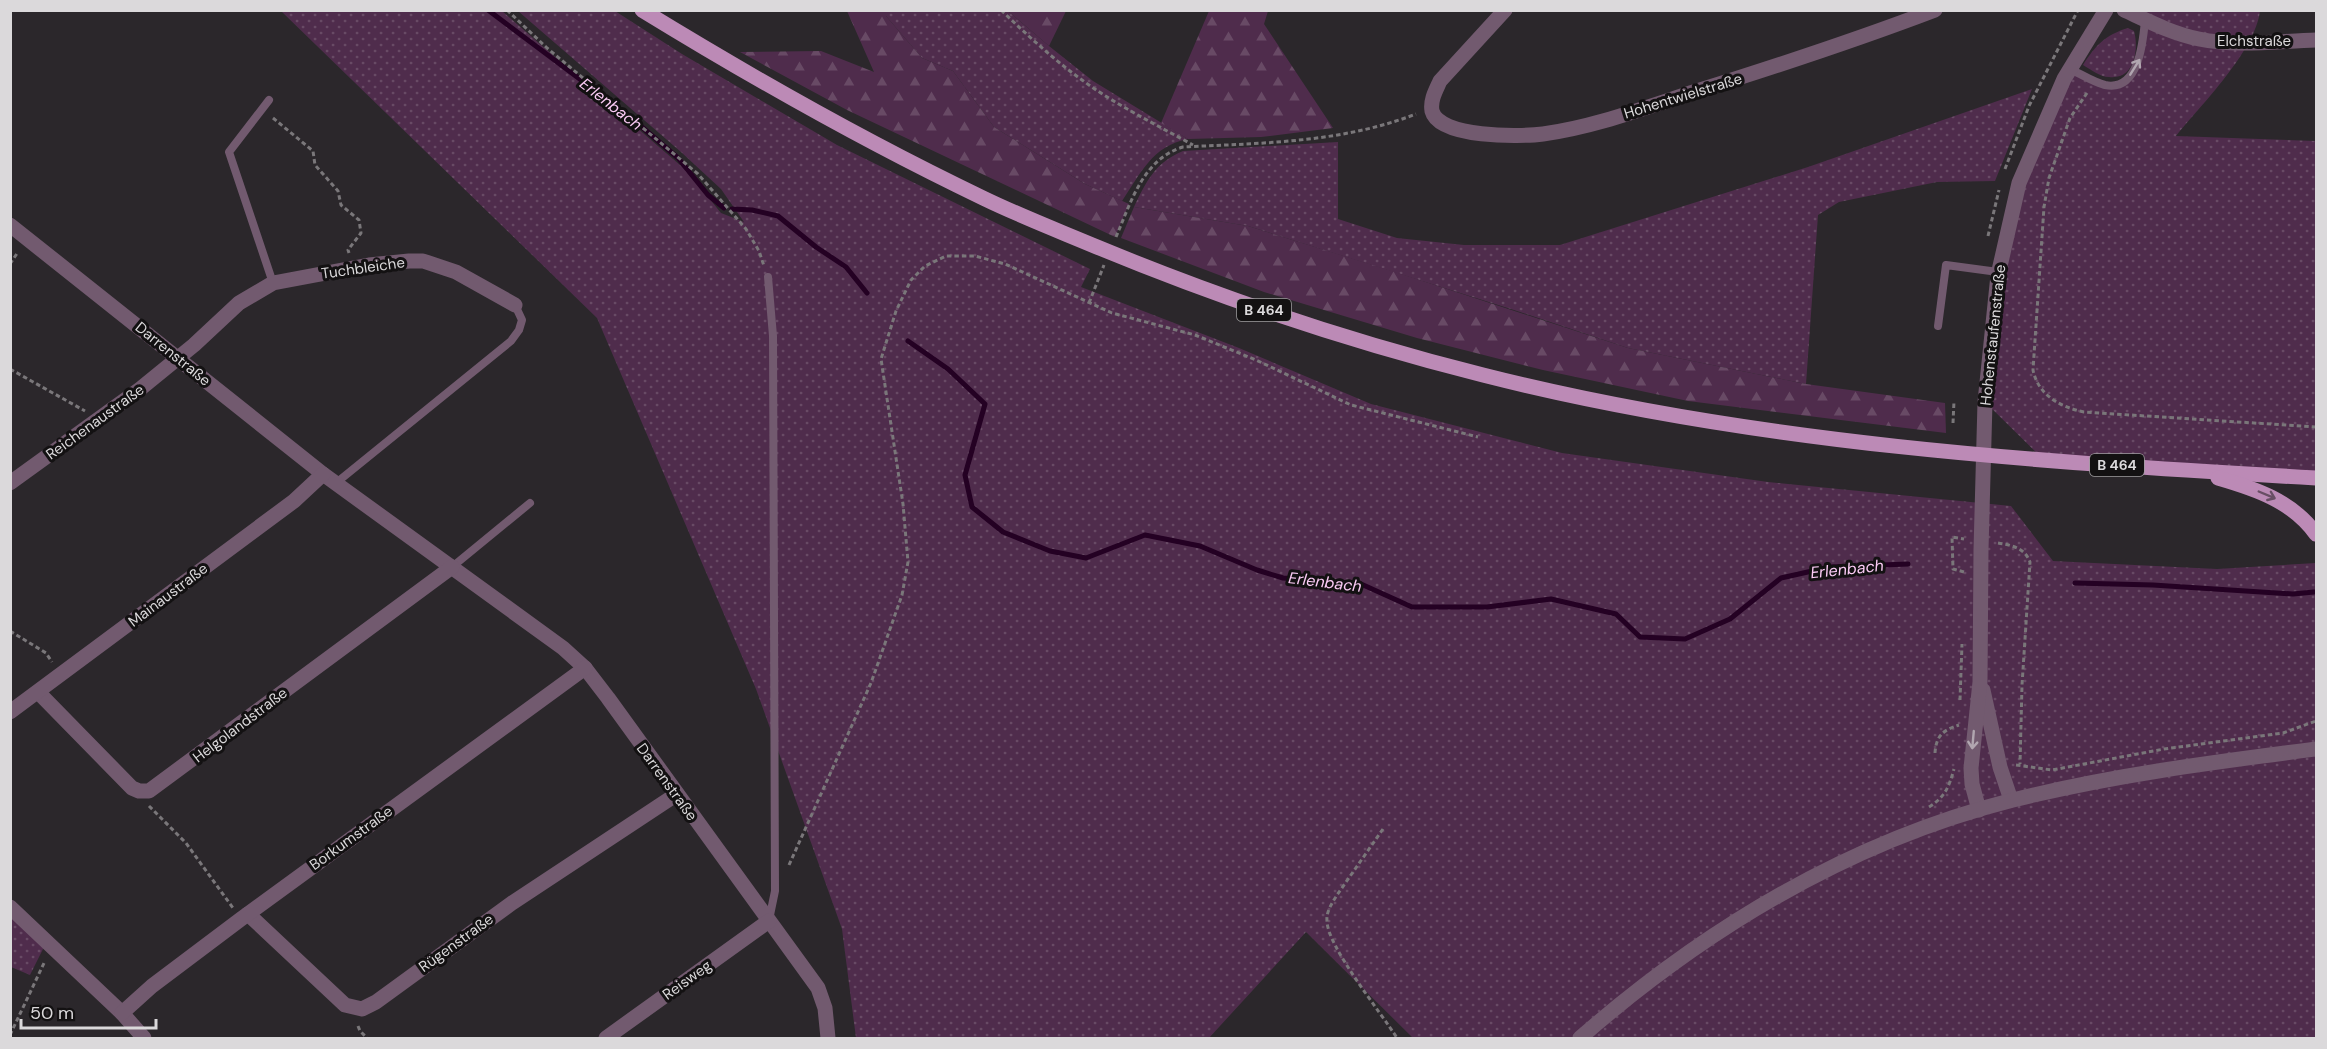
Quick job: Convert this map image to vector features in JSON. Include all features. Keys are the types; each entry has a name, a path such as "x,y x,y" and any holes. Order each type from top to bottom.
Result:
{"main road":[{"name":"B 464","path":"642,10 788,97 897,156 988,201 1156,271 1318,329 1482,375 1570,395 1706,421 1792,433 1927,448 2192,471 2316,478"},
{"path":"2192,471 2234,482 2286,504 2299,514 2316,534"}],"street":[{"path":"1432,109 1434,94 1440,81 1505,10"},
{"name":"Hohentwielstraße","path":"1432,109 1440,122 1456,129 1497,134 1541,134 1634,112 1836,46 1935,10"},
{"name":"Hohenstaufenstraße","path":"1979,810 1972,784 1971,768 1980,682 1973,572 1985,402 1998,272 2019,183 2070,69 2106,10"},
{"name":"Elchstraße","path":"2124,10 2186,36 2217,42 2316,40"},
{"name":"Darrenstraße","path":"10,225 322,474 563,648 585,668 818,988 825,1008 828,1038"},
{"name":"Tuchbleiche","path":"178,358 239,303 273,283 351,268 390,262 423,261 456,272 515,305"},
{"name":"Reichenaustraße","path":"10,483 100,419 178,358"},
{"name":"Mainaustraße","path":"10,712 63,675 294,501 322,474"},
{"name":"Helgolandstraße","path":"132,788 144,792 156,788 452,567"},
{"name":"Borkumstraße","path":"122,1013 167,974 244,916 585,668"},
{"name":"Hohenstaufenstraße","path":"1980,682 2000,766 2011,800"},
{"path":"39,692 132,788"},
{"path":"1580,1038 1664,969 1773,899 1873,848 1922,829 2011,800 2134,774 2316,749"},
{"name":"Rügenstraße","path":"244,916 345,1005 362,1009 376,1002 512,903 677,794"},
{"path":"10,907 122,1013 144,1038"},
{"name":"Reisweg","path":"606,1038 769,921"}],"lane":[{"path":"2070,69 2106,85 2115,85 2123,81 2139,61 2145,20"},
{"path":"269,100 229,152 273,283"},
{"path":"1938,326 1946,265 1998,272"},
{"path":"768,277 773,336 775,891 769,921"},
{"path":"336,483 511,341 519,330 522,320 515,305"},
{"path":"452,567 530,503"}],"path":[{"path":"507,10 548,48 698,174 746,229 759,251 768,277"},
{"path":"1001,10 1054,58 1083,80 1112,100 1195,147"},
{"path":"2095,81 2070,118 2054,161 2046,193 2033,362 2034,377 2038,386 2063,406 2084,412 2316,427"},
{"path":"1130,204 1140,184 1161,156 1183,147 1264,144 1338,135 1381,126 1432,109"},
{"path":"261,110 313,151 315,165 338,190 342,206 359,220 361,232 348,250 351,268"},
{"path":"775,891 804,835 871,683 902,595 908,562 903,504 881,359 896,311 910,280 925,266 946,256 975,256 1005,264 1112,313 1195,335 1256,360 1351,405 1478,437"},
{"path":"1089,303 1094,291"},
{"path":"10,369 100,419"},
{"path":"1953,423 1954,401"},
{"path":"1952,537 1953,569 1973,572"},
{"path":"2012,546 2023,551 2030,562 2022,685 2020,764 2052,770 2164,749 2283,733 2316,721"},
{"path":"10,631 46,653 63,675"},
{"path":"1960,705 1962,641"},
{"path":"1958,735 1959,715"},
{"path":"1935,753 1936,744 1946,729 1959,725"},
{"path":"132,788 186,843 244,916"},
{"path":"1383,829 1336,895 1327,921 1336,949 1397,1038"},
{"path":"10,1035 52,946"}],"green space":[{"path":"281,11 502,11 688,172 721,213 744,222 721,189 518,11 615,11 682,54 837,145 1090,269 1081,287 1239,348 1371,404 1562,453 1768,482 2011,506 2053,561 2217,569 2316,563 2316,1038 1413,1038 1306,932 1209,1038 856,1038 842,929 756,689 597,318"},
{"path":"847,11 886,11 886,16 922,58 953,71 994,127 1085,184 1129,204 1115,237 847,110 740,52 821,51 874,72"},
{"path":"886,11 1008,11 1093,81 1188,139 1156,154 1122,201 1085,184 994,127 953,71 922,58 886,16"},
{"path":"1008,11 1066,11 1049,46"},
{"path":"1209,11 1268,11 1264,24 1333,128 1261,137 1188,139 1161,123"},
{"path":"2124,11 2260,11 2256,27 2238,60 2176,136 2316,141 2316,478 2043,459 1985,402 2003,244 2070,69 2115,85 2133,71 2145,20"},
{"path":"2128,28 2134,31 2136,46 2133,62 2125,74 2118,77 2106,77 2083,65 2101,42"},
{"path":"2032,89 1995,181 1937,182 1839,202 1818,215 1806,384 1628,348 1248,226 1134,207 1153,173 1165,161 1183,151 1338,142 1338,219 1397,238 1464,245 1560,245 1808,167"},
{"path":"1134,207 1248,226 1628,348 1806,384 1945,403 1946,433 1688,401 1543,370 1417,338 1264,292 1121,238"},
{"path":"10,907 47,941 30,975 11,967"}],"waterway":[{"name":"Erlenbach","path":"488,10 629,116 678,158 708,195 724,208"},
{"name":"Erlenbach","path":"732,209 752,210 778,216 816,247 846,267 867,293"},
{"name":"Erlenbach","path":"908,341 948,369 985,404 965,475 972,507 1003,532 1050,551 1086,558 1145,535 1200,546 1257,570 1283,578 1361,584 1412,607 1487,607 1551,599 1616,614 1640,637 1685,639 1730,619 1781,578 1830,567 1908,564"},
{"name":"Erlenbach","path":"2075,583 2153,585 2293,594 2314,592"}]}
